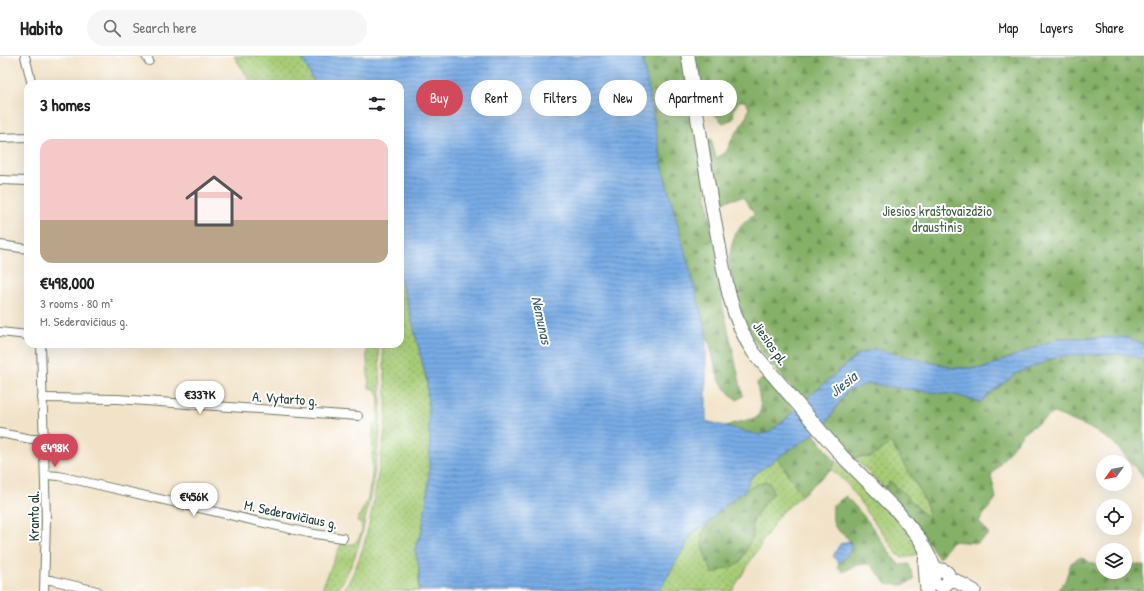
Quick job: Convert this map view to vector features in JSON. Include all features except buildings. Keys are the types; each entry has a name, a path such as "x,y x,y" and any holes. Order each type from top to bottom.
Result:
{"main road":[{"name":"Jiesios pl.","path":"688,56 712,210 729,293 738,323 745,339 754,353 842,456 897,511 919,538 937,571 945,571 948,574 942,585"},
{"path":"926,551 925,564 927,591"},
{"path":"942,585 956,581 974,591"}],"street":[{"path":"26,56 31,80"},
{"path":"0,138 24,138"},
{"path":"0,180 24,181"},
{"path":"0,245 24,249"},
{"path":"0,332 24,335"},
{"name":"Kranto al.","path":"41,348 46,475 44,591"},
{"name":"A. Vytarto g.","path":"42,398 116,399 358,416"},
{"path":"0,433 31,439 44,439"},
{"name":"M. Sederavičiaus g.","path":"46,475 59,476 308,533 343,538"},
{"path":"44,580 51,580 97,591"}],"green space":[{"path":"234,56 301,56 313,80 249,80"},
{"path":"642,56 683,56 687,80 655,80 655,116 693,116 723,292 722,303 743,396 737,400 719,380 664,174"},
{"name":"Jiesios kraštovaizdžio draustinis","path":"692,56 1144,56 1144,345 1140,342 1059,338 984,368 955,368 858,354 804,401 771,364 752,337 744,320 728,262 735,232 754,213 743,197 717,203 705,140 711,139 716,158 725,153 734,135 745,120 749,109 746,101 739,101 737,104 737,80 695,80"},
{"name":"Jiesios kraštovaizdžio draustinis","path":"716,116 733,116 733,119 723,123"},
{"path":"404,292 427,382 430,448 428,490 422,531 415,550 419,568 419,591 343,591 357,564 373,505 385,431 386,390 382,348 404,348"},
{"path":"366,348 378,348 381,397 379,442 373,478 361,537 354,559 337,591 321,591 341,544 354,544 362,532 362,526 357,521 367,501 372,478 373,426 378,420 379,395 375,389 369,388"},
{"path":"1119,354 1137,357 1144,361 1144,478 1132,464 1132,455 1124,455 1113,442 1088,427 1054,413 1024,432 991,475 996,498 979,521 989,534 977,543 952,541 939,558 909,515 885,488 890,481 903,492 929,520 928,508 919,489 891,443 871,457 853,457 825,425 847,391 868,384 956,395 980,402 1017,373 1060,356"},
{"path":"764,378 776,389 794,410 778,426 763,434 751,434 725,426 758,417 761,408 757,383"},
{"path":"814,434 836,462 831,469 802,495 777,458"},
{"path":"890,442 919,489 928,509 929,520 903,492 890,481 885,488 853,457 871,457"},
{"path":"777,458 802,495 779,515 732,591 659,591 693,532 706,525 701,536 753,535 752,523 763,504 773,493 765,481 745,490 751,477"},
{"path":"836,462 864,486 897,519 918,547 918,552 908,557 898,555 848,485 831,469"},
{"path":"765,481 771,485 773,493 763,504 752,523 753,535 740,563 713,574 705,556 702,543 703,532 712,518 726,505 745,490"},
{"path":"846,496 868,521 897,563 901,565 909,564 914,580 903,585 887,584 870,564 857,565 843,572 838,567 839,563 848,555 852,545 834,525 833,505"},
{"path":"1081,557 1096,565 1096,579 1132,579 1132,566 1135,564 1144,566 1144,591 1057,591 1065,581 1071,563"}],"water":[{"path":"301,56 642,56 646,80 599,80 599,116 647,116 647,83 664,174 706,330 706,421 759,435 770,431 784,421 804,401 859,354 875,349 955,368 984,368 1059,338 1124,337 1140,342 1144,345 1144,361 1137,357 1119,354 1060,356 1017,373 980,402 956,395 868,384 847,391 825,425 751,477 745,490 723,507 706,525 693,533 659,591 419,591 419,568 415,550 422,531 428,490 430,448 427,382 404,292 404,80 313,80"},
{"path":"848,541 852,547 843,560 839,563 833,556 840,544"}],"water label":[{"name":"Nemunas","path":"542,320"},
{"name":"Jiesia","path":"843,384"}]}
